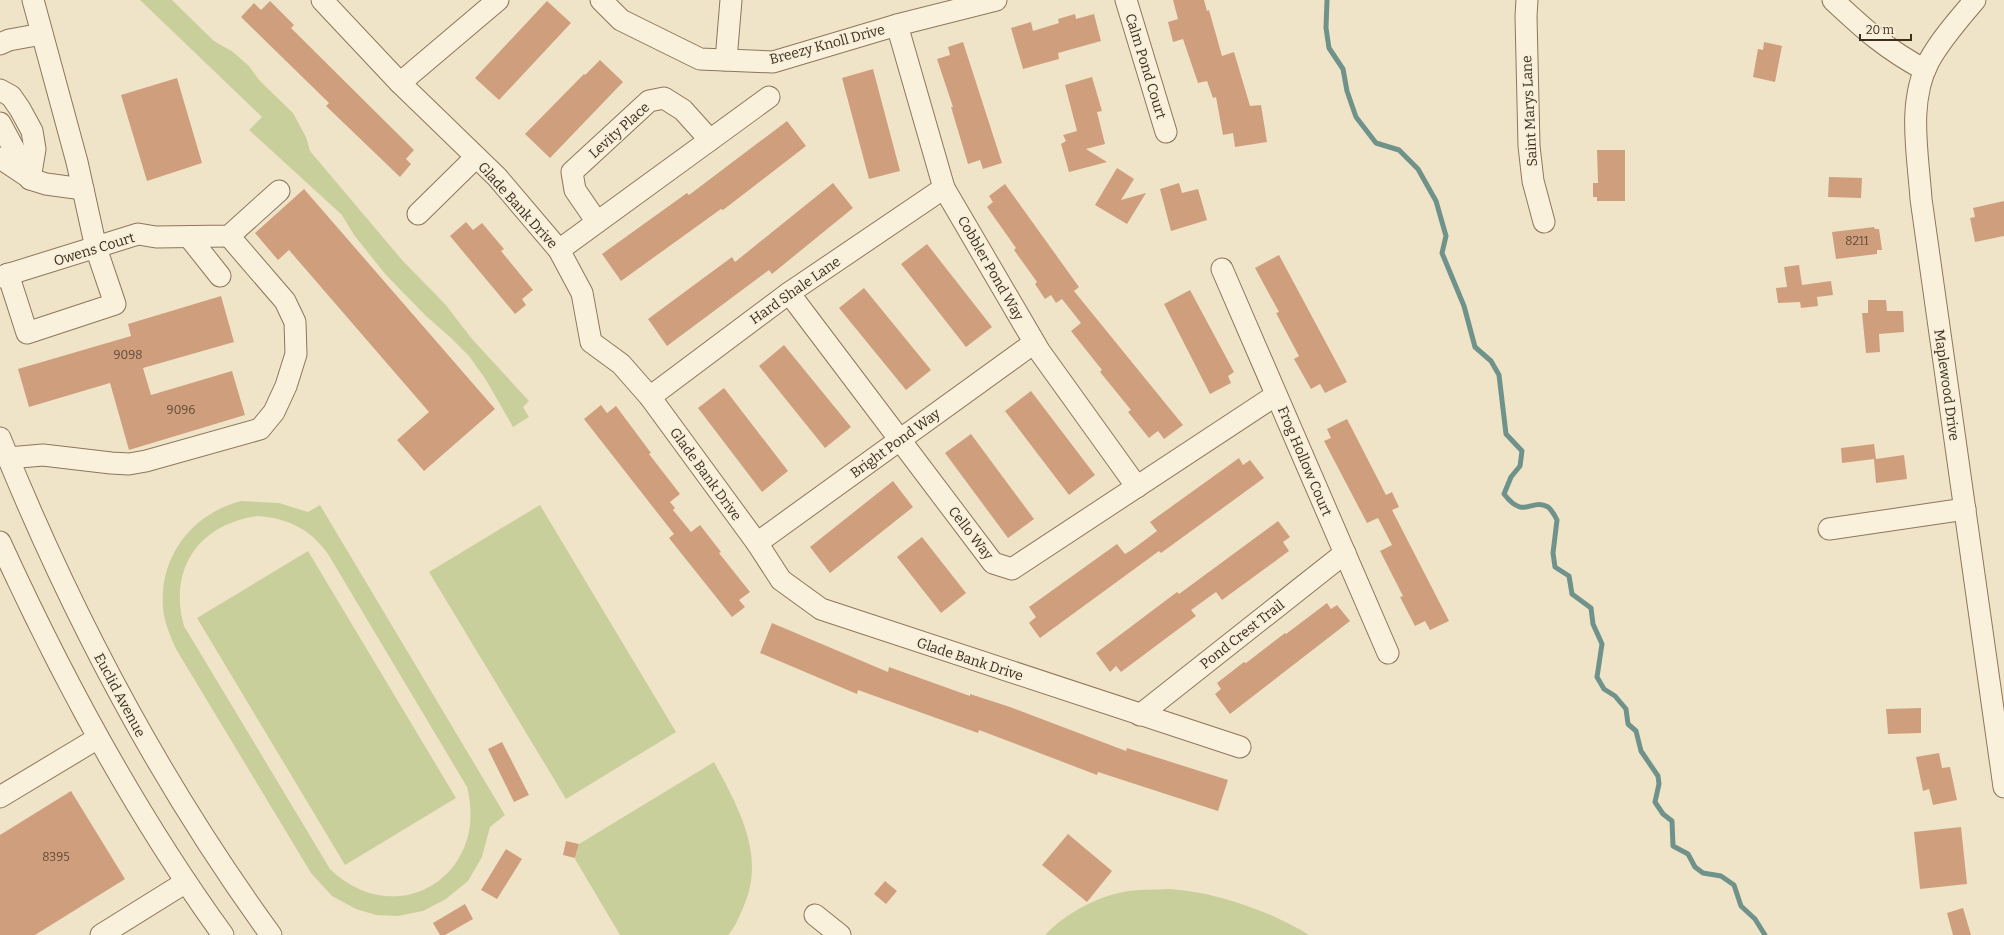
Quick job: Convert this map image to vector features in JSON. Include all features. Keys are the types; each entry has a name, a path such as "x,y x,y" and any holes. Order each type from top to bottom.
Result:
{"street":[{"path":"4,276 27,333 115,304 96,248 83,189 33,0"},
{"name":"Glade Bank Drive","path":"322,0 400,83 497,177 559,250 582,293 591,342 621,364 650,397 757,543 781,580 821,610 1240,747"},
{"path":"400,83 498,0"},
{"name":"Breezy Knoll Drive","path":"601,0 621,20 700,59 773,62 897,25 996,0"},
{"path":"726,60 732,0"},
{"name":"Calm Pond Court","path":"1126,0 1166,132"},
{"name":"Saint Marys Lane","path":"1527,0 1526,16 1529,146 1533,181 1544,222"},
{"path":"1833,0 1873,38 1898,56 1924,70"},
{"name":"Maplewood Drive","path":"1975,0 1938,45 1924,70 1920,84 1916,111 1921,199 2001,748 2004,787"},
{"name":"Cobbler Pond Way","path":"897,25 944,188 1034,343 1137,487"},
{"path":"0,44 9,40 42,34"},
{"path":"0,90 11,96 32,131 35,149 30,179"},
{"path":"559,250 769,97"},
{"name":"Levity Place","path":"597,222 575,190 572,172 649,101 664,98 684,110 710,140"},
{"path":"0,123 30,179"},
{"path":"418,214 476,157"},
{"path":"0,158 30,179"},
{"path":"0,175 30,179 46,184 83,189"},
{"name":"Hard Shale Lane","path":"650,397 789,293 944,188"},
{"path":"8,458 43,455 129,464 146,461 260,429 274,412 286,386 296,354 295,322 285,301 229,236 279,191"},
{"name":"Owens Court","path":"4,276 138,234 189,237 229,236"},
{"path":"189,237 220,276"},
{"name":"Frog Hollow Court","path":"1222,269 1388,653"},
{"name":"Cello Way","path":"789,293 993,563 1012,569 1276,395"},
{"name":"Bright Pond Way","path":"757,543 1034,343"},
{"name":"Euclid Avenue","path":"0,438 67,593 97,654 148,747 194,822 270,935"},
{"path":"1829,529 1965,509"},
{"path":"0,542 44,637 98,738 134,800 219,934"},
{"name":"Pond Crest Trail","path":"1140,715 1345,553"},
{"path":"0,797 98,738"},
{"path":"101,935 186,882"},
{"path":"815,915 840,935"}],"green space":[{"path":"140,0 172,0 214,41 233,52 249,66 259,80 293,113 306,137 310,151 402,260 445,304 472,339 529,401 523,407 529,417 513,427 486,380 469,356 426,316 386,275 354,235 342,215 249,130 262,117"},
{"path":"241,501 279,503 308,512 320,505 505,815 490,827 482,857 468,881 446,899 423,911 398,916 376,915 356,909 332,896 311,873 176,649 168,628 163,608 163,589 167,571 173,555 182,540 194,527 223,507","holes":["257,516 279,519 297,526 314,538 328,554 467,787 470,819 465,846 451,869 432,885 408,895 382,896 356,888 330,869 184,626 180,605 180,586 185,568 193,553 204,539 219,529 237,521"]},
{"path":"540,505 676,732 566,799 429,572"},
{"path":"308,551 456,798 345,865 197,618"},
{"path":"714,762 740,814 751,851 752,870 750,889 735,926 728,935 620,935 575,859 579,844"},
{"path":"1170,889 1205,894 1242,904 1278,918 1309,935 1045,935 1073,912 1106,896 1134,890"}],"building":[{"path":"1173,0 1204,0 1207,11 1209,10 1222,56 1234,52 1250,106 1261,105 1267,142 1235,147 1233,133 1223,135 1216,97 1213,98 1207,81 1198,83 1183,39 1173,42 1168,22 1178,19"},
{"path":"270,1 294,25 291,28 414,150 406,159 411,164 400,177 326,106 329,103 241,17 254,3 261,10"},
{"path":"547,1 571,23 499,100 475,78"},
{"path":"1075,14 1076,19 1094,14 1101,41 1058,53 1059,59 1023,69 1011,28 1031,22 1033,31 1059,23 1058,19"},
{"path":"963,42 1002,163 983,169 980,160 968,164 951,107 953,107 937,59 950,55 948,47"},
{"path":"1764,42 1782,46 1775,82 1753,77 1758,49 1763,50"},
{"path":"600,60 623,82 550,158 525,134 584,74 585,75"},
{"path":"873,69 900,171 869,179 842,78"},
{"path":"1092,77 1102,111 1097,112 1105,144 1086,149 1107,162 1069,172 1061,144 1066,141 1063,135 1077,131 1065,85"},
{"path":"177,78 202,163 147,181 121,95"},
{"path":"787,121 806,146 723,210 721,209 621,281 602,254 687,193 689,195"},
{"path":"1597,150 1625,150 1625,201 1597,201 1597,197 1593,197 1593,183 1598,183"},
{"path":"1117,168 1134,179 1121,200 1146,193 1127,224 1095,205"},
{"path":"1829,177 1862,178 1861,198 1828,197"},
{"path":"833,183 853,208 772,274 769,270 667,346 648,319 732,257 735,262"},
{"path":"1179,183 1182,193 1198,189 1207,220 1171,231 1160,189"},
{"path":"1005,184 1079,287 1074,291 1183,425 1164,439 1158,431 1149,438 1128,412 1131,410 1100,372 1102,370 1071,331 1081,323 1062,299 1056,303 1051,295 1045,299 1035,284 1037,282 1014,250 1016,248 987,207 993,202 989,196"},
{"path":"304,189 495,409 424,471 397,440 429,412 289,250 278,260 255,233"},
{"path":"2004,201 2004,236 1975,242 1970,218 1975,217 1973,208"},
{"path":"466,222 473,230 482,223 504,249 501,251 533,290 522,299 526,305 515,314 450,236"},
{"path":"1874,227 1875,229 1879,229 1882,250 1877,250 1877,254 1836,259 1832,232"},
{"path":"927,244 992,327 966,347 901,264"},
{"path":"1279,255 1347,382 1325,393 1320,384 1311,389 1294,359 1299,356 1276,313 1279,312 1255,268"},
{"path":"1799,265 1802,285 1831,281 1833,295 1817,297 1818,306 1801,308 1800,302 1778,303 1776,288 1787,287 1784,267"},
{"path":"864,288 931,370 906,390 839,308"},
{"path":"1190,290 1234,372 1228,376 1231,383 1210,394 1164,304"},
{"path":"221,296 234,342 143,368 151,395 232,371 245,415 129,450 110,383 29,407 18,369 131,336 128,324"},
{"path":"1868,300 1886,300 1887,311 1903,311 1904,332 1879,334 1880,352 1866,353 1862,313 1868,313"},
{"path":"784,345 851,427 825,448 759,366"},
{"path":"724,388 788,471 762,492 698,408"},
{"path":"1031,391 1095,475 1069,495 1005,411"},
{"path":"601,405 607,413 616,406 651,453 649,454 680,494 670,502 675,508 673,510 691,532 700,525 721,552 719,553 750,592 739,600 745,607 732,617 669,538 674,534 584,419"},
{"path":"1347,419 1386,495 1392,492 1399,507 1392,510 1449,621 1430,630 1425,621 1415,626 1400,597 1403,596 1380,551 1392,545 1378,518 1367,523 1324,441 1331,438 1327,429"},
{"path":"971,434 1034,519 1008,538 945,453"},
{"path":"1874,444 1876,459 1904,455 1907,479 1876,483 1874,459 1842,463 1841,448"},
{"path":"1239,458 1243,465 1250,460 1264,478 1161,553 1159,551 1040,638 1029,623 1036,617 1029,607 1117,544 1125,554 1133,549 1157,531 1150,522"},
{"path":"893,481 913,507 830,573 810,547"},
{"path":"1278,521 1290,537 1283,542 1289,551 1222,600 1216,592 1191,610 1196,616 1121,672 1116,666 1110,672 1096,653 1177,592 1179,594"},
{"path":"922,537 966,593 941,613 897,557"},
{"path":"1327,603 1331,609 1337,605 1350,621 1230,714 1215,694 1221,689 1217,683"},
{"path":"772,623 888,672 889,667 970,696 970,694 1010,707 1126,751 1127,748 1228,780 1218,811 1098,772 1097,775 979,730 978,733 858,690 857,694 760,653"},
{"path":"1921,708 1921,733 1888,734 1886,709"},
{"path":"502,742 529,795 514,802 488,749"},
{"path":"1939,753 1942,768 1950,767 1957,800 1933,805 1929,789 1923,791 1916,757"},
{"path":"71,791 125,879 35,935 0,935 0,835"},
{"path":"1961,827 1967,884 1920,889 1914,832"},
{"path":"1068,834 1112,871 1087,902 1042,865"},
{"path":"566,841 579,844 575,858 563,855"},
{"path":"506,849 522,859 497,899 481,890"},
{"path":"885,881 897,891 886,904 874,894"},
{"path":"465,904 473,919 445,935 440,935 433,923"},
{"path":"1963,908 1971,935 1953,935 1947,913"}],"waterway":[{"path":"1327,0 1326,28 1329,48 1343,69 1347,91 1356,117 1376,143 1399,150 1418,169 1436,201 1446,236 1442,253 1464,306 1475,347 1491,361 1499,375 1506,434 1522,451 1520,466 1511,477 1504,494 1517,506 1528,507 1542,505 1548,507 1557,520 1553,553 1555,567 1569,576 1572,594 1591,608 1593,624 1602,644 1597,677 1604,689 1615,696 1626,709 1628,724 1636,731 1641,751 1658,776 1659,784 1655,802 1663,814 1672,821 1673,846 1688,854 1695,867 1703,873 1721,876 1734,885 1741,906 1755,919 1765,935"}]}
